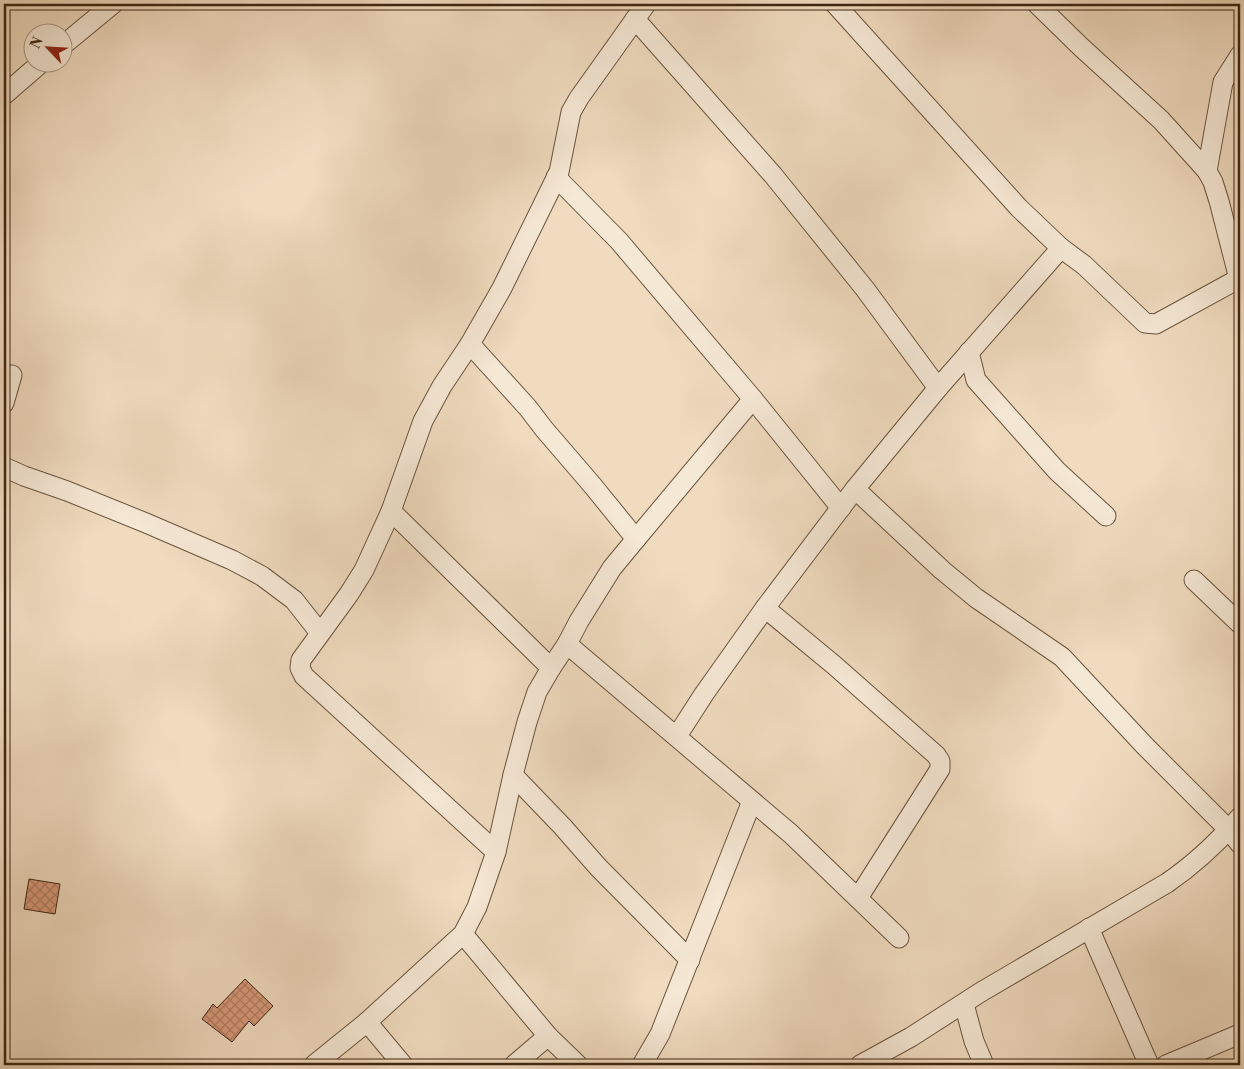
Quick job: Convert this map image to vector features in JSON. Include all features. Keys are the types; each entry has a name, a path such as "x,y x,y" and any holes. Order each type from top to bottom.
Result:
{"street":[{"path":"72,38 113,4"},
{"path":"496,852 304,676 300,668 301,660 364,570 391,511 423,422 442,386 470,344 502,288 556,176 562,161 571,112 646,4"},
{"path":"835,4 1019,208 1061,248 1084,265 1145,323 1156,324 1240,278 1213,182 1207,171 1162,120 1080,47 1037,4"},
{"path":"635,19 779,182 865,289 938,388"},
{"path":"1207,171 1223,82 1240,55"},
{"path":"4,95 30,72"},
{"path":"556,176 619,241 753,399 841,508"},
{"path":"677,736 704,694 765,608 855,489 938,388 1061,248"},
{"path":"470,344 528,408 544,430 636,539"},
{"path":"969,352 976,380 1057,471 1106,516"},
{"path":"952,372 976,380"},
{"path":"4,402 12,374"},
{"path":"314,1065 367,1022 464,934 477,907 496,852 512,775 527,722 538,692 612,568 753,399"},
{"path":"4,467 146,522 232,560 262,576 294,600 320,633"},
{"path":"855,489 942,570 976,598 1062,658 1145,746 1237,830 1188,869 912,1037 860,1065"},
{"path":"391,511 551,668"},
{"path":"1194,580 1240,624"},
{"path":"765,608 899,721 936,755 940,761 940,769 858,898"},
{"path":"568,644 791,834 899,938"},
{"path":"512,775 562,826 598,868 690,960"},
{"path":"642,1065 660,1034 752,801"},
{"path":"1089,928 1149,1065"},
{"path":"464,934 548,1036 578,1065"},
{"path":"964,1004 974,1041 984,1065"},
{"path":"367,1022 402,1065"},
{"path":"1166,1065 1240,1034"},
{"path":"514,1065 548,1036"}],"building":[{"path":"29,879 60,884 55,914 24,909"},
{"path":"245,979 273,1006 254,1026 249,1021 232,1042 202,1019 213,1004 217,1008"}]}
